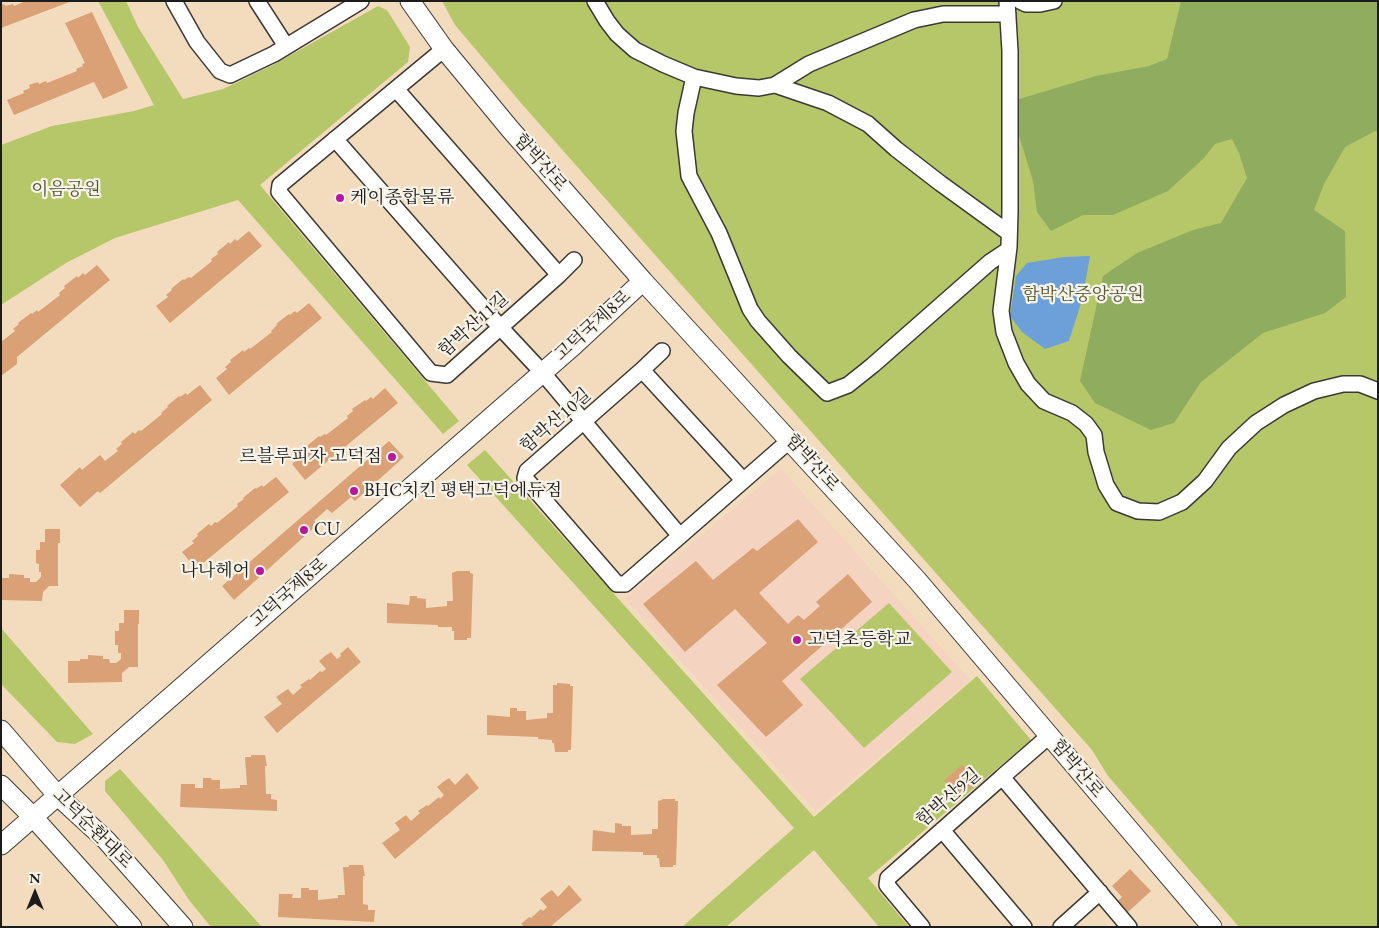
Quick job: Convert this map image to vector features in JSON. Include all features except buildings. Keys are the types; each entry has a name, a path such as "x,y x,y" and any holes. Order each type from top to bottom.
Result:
{"street":[{"path":"174,1 197,42 220,71 230,75 286,46 342,6 361,1"},
{"path":"257,1 286,46"},
{"name":"함박산로","path":"410,1 444,50 510,129 643,281 918,580 1212,927"},
{"path":"596,1 612,27 635,50 694,77 736,86 759,88 775,85 809,64 914,20 944,14 974,13 1007,7 1010,51 1009,233 1001,311 1004,332 1016,363 1028,384 1044,401 1072,413 1086,424 1094,435 1096,452 1106,485 1117,503 1138,511 1159,512 1182,502 1205,481 1229,448 1256,423 1284,405 1314,391 1343,384 1360,384 1378,391"},
{"path":"1020,1 1026,4 1054,1"},
{"name":"함박산11길","path":"444,50 280,185 279,192 431,374 447,375 574,260"},
{"path":"694,77 684,131 689,176 719,233 750,309 758,322 788,356 827,393 848,385 990,262 1008,250"},
{"path":"775,85 828,103 868,124 896,149 1009,233"},
{"path":"396,89 559,274"},
{"path":"335,139 500,327 542,372 680,536"},
{"name":"고덕국제8로","path":"1,845 542,372 643,281"},
{"name":"함박산10길","path":"662,351 527,471 525,478 617,584 625,584 790,440"},
{"path":"642,370 743,480"},
{"name":"고덕순환대로","path":"1,730 58,796 106,840 183,927"},
{"path":"1002,777 1049,736"},
{"name":"함박산9길","path":"922,927 887,885 888,878 1002,777 1129,927"},
{"name":"고덕순환대로","path":"1,785 33,817 132,927"},
{"path":"942,830 1024,927"},
{"path":"1060,927 1100,892"}],"shaded area":[{"name":"고덕초등학교","path":"781,469 970,680 816,811 625,599"}],"green space":[{"name":"이음공원","path":"98,1 126,1 138,27 183,99 223,89 271,66 378,6 387,10 410,47 408,62 260,185 459,421 443,434 238,200 115,238 66,263 1,305 1,145 52,126 134,111 154,105"},
{"name":"함박산중앙공원","path":"442,1 1378,1 1378,927 1239,927 1108,776 1092,750 521,103 455,25"},
{"path":"1181,1 1378,1 1378,132 1375,131 1345,147 1324,184 1314,210 1345,231 1346,297 1325,313 1263,333 1201,382 1174,423 1151,430 1095,403 1080,381 1103,276 1137,253 1193,230 1221,223 1247,178 1239,153 1232,139 1215,144 1203,159 1168,191 1113,215 1083,215 1051,231 1037,212 1033,181 1013,116 1019,99 1096,76 1149,66 1167,59"},
{"path":"485,450 814,817 977,676 1031,740 868,878 909,927 879,927 814,850 726,927 682,927 794,828 467,465"},
{"path":"889,603 952,672 864,748 800,679"},
{"path":"1,628 93,734 75,744 57,742 1,684"},
{"path":"120,769 262,927 211,927 189,900 163,860 105,791 105,781"}],"water":[{"path":"1090,256 1082,300 1069,341 1045,349 1022,332 1010,316 1016,276 1027,263 1064,257"}],"place":[{"name":"케이종합물류","path":"340,198"},
{"name":"르블루피자 고덕점","path":"392,457"},
{"name":"BHC치킨 평택고덕에듀점","path":"354,491"},
{"name":"CU","path":"304,530"},
{"name":"나나헤어","path":"260,571"},
{"name":"고덕초등학교","path":"797,640"}]}
